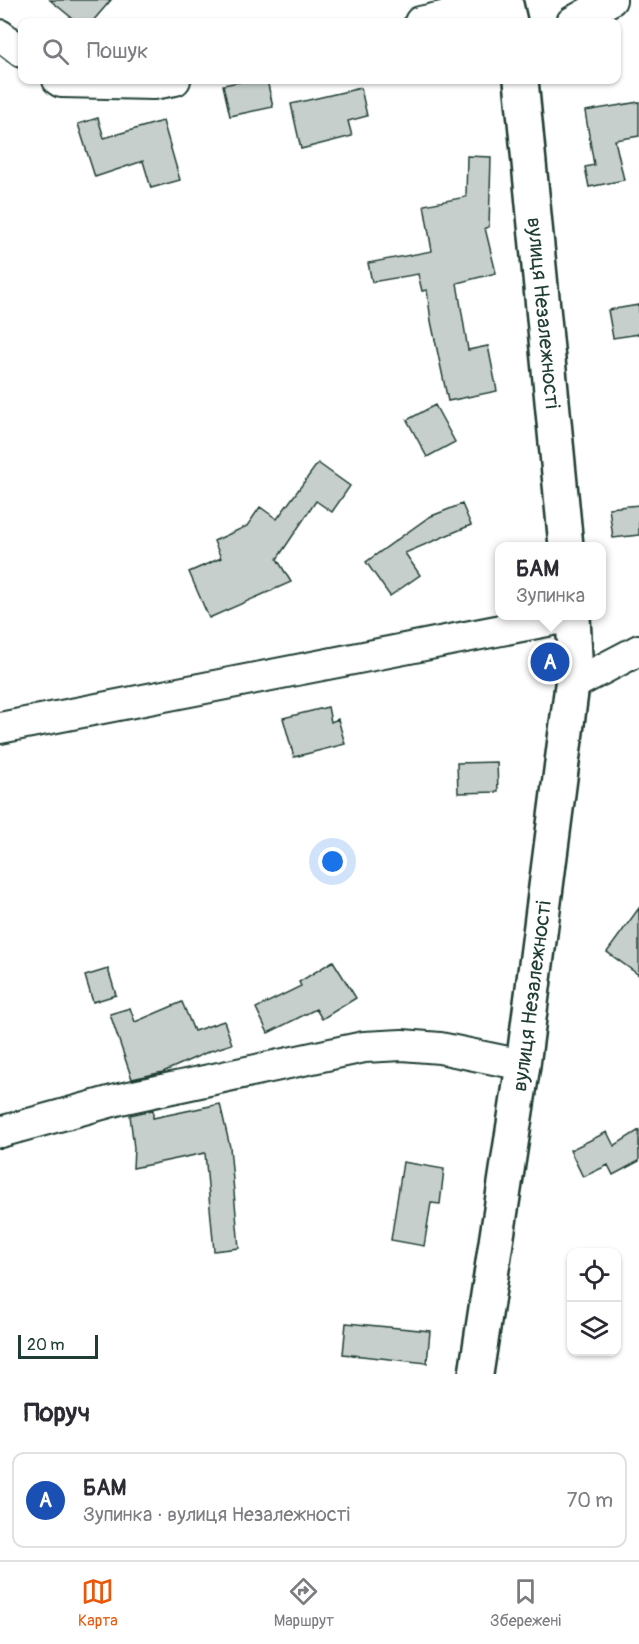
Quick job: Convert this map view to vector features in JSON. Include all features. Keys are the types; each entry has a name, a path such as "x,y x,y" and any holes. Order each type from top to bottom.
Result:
{"street":[{"path":"579,18 611,0"},
{"path":"445,18 507,8"},
{"path":"0,35 18,49"},
{"name":"вулиця Незалежності","path":"521,84 566,542"},
{"path":"0,728 553,620"},
{"name":"вулиця Незалежності","path":"476,1374 523,1065 572,685 575,656 573,620"},
{"path":"572,685 639,650"},
{"path":"0,1132 120,1099 364,1047 402,1045 440,1048 523,1065"}],"building":[{"path":"50,0 111,0 95,18 72,18"},
{"path":"268,84 273,107 230,116 223,85"},
{"path":"361,88 367,116 348,121 352,136 301,149 291,104"},
{"path":"639,102 639,136 615,140 624,180 589,187 585,167 594,165 585,111"},
{"path":"98,118 104,138 163,121 180,180 151,188 143,161 95,177 78,124"},
{"path":"467,156 491,157 489,227 485,228 496,273 457,283 468,350 488,346 497,391 448,401 431,321 427,290 422,291 418,274 372,282 368,263 432,251 424,205 466,197"},
{"path":"639,305 639,334 613,338 608,310"},
{"path":"435,405 455,442 427,457 407,420"},
{"path":"318,463 350,486 332,512 316,501 277,559 291,582 209,618 189,572 221,558 214,541 247,526 260,507 277,519"},
{"path":"462,504 471,525 405,553 420,575 390,596 366,562 429,517"},
{"path":"639,505 639,535 613,538 609,508"},
{"path":"328,707 331,722 338,719 345,744 294,757 283,718"},
{"path":"497,762 498,792 458,793 457,763"},
{"path":"639,908 639,975 607,952"},
{"path":"333,961 356,998 322,1019 316,1009 268,1033 256,1008 301,986 299,982"},
{"path":"108,969 116,995 93,1002 85,976"},
{"path":"182,1002 194,1031 224,1021 232,1044 163,1072 132,1079 110,1014 130,1008 135,1022"},
{"path":"220,1104 230,1147 239,1248 214,1251 205,1153 133,1168 134,1148 130,1115 153,1110 153,1118"},
{"path":"639,1130 639,1161 613,1175 608,1165 583,1177 570,1150 607,1132 614,1146"},
{"path":"403,1162 444,1169 440,1204 431,1203 424,1246 391,1240"},
{"path":"346,1323 430,1331 427,1363 343,1354"}],"place":[{"name":"БАМ","path":"550,662"}]}
